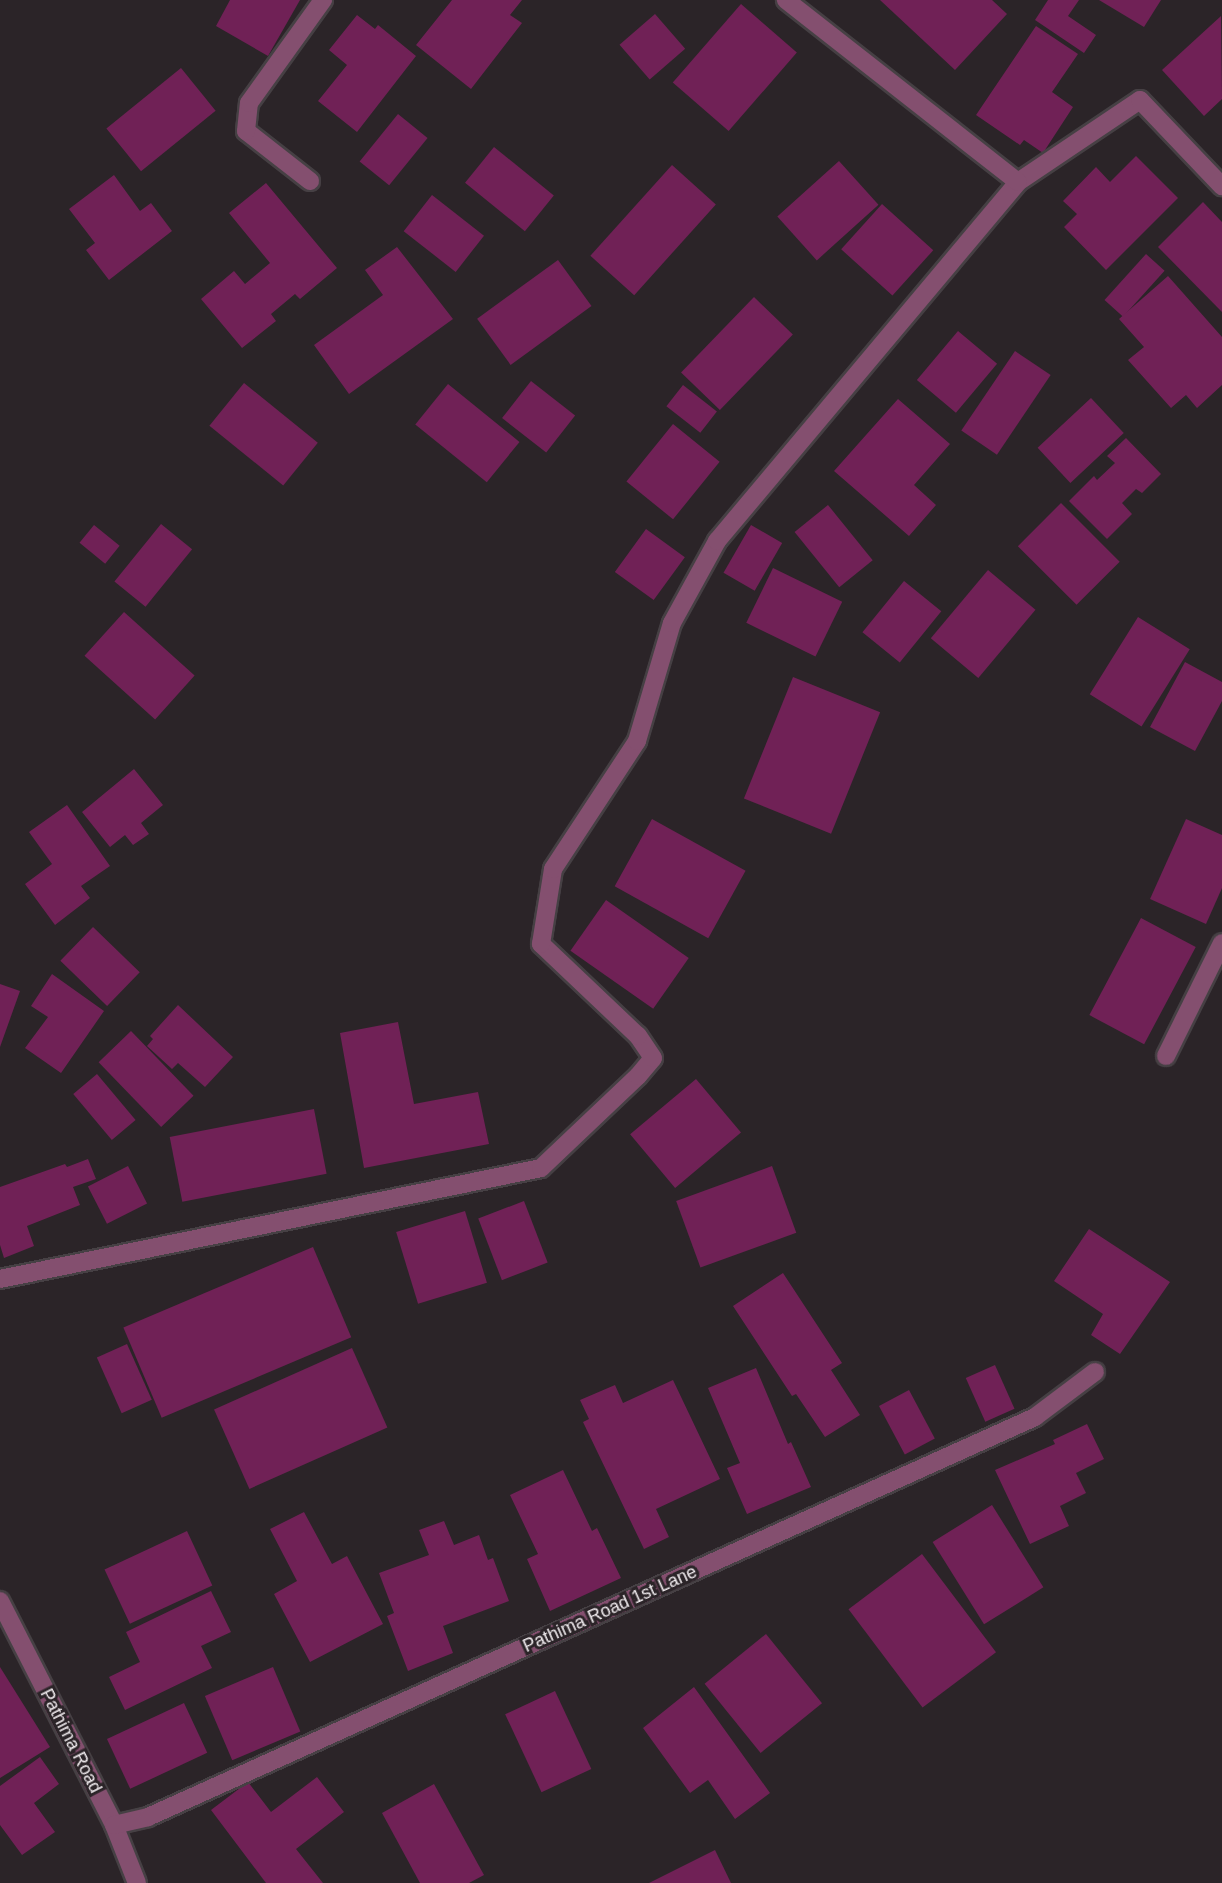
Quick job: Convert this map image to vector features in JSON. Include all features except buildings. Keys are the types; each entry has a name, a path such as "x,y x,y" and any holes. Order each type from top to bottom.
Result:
{"street":[{"path":"310,181 246,131 249,103 323,0"},
{"path":"786,0 1017,182"},
{"path":"0,1279 541,1168 638,1076 653,1058 638,1036 541,944 553,870 637,741 672,623 717,541 1017,182 1140,100 1222,186"},
{"path":"1166,1056 1222,943"},
{"name":"Pathima Road 1st Lane","path":"114,1825 148,1817 1035,1418 1095,1372"},
{"name":"Pathima Road","path":"0,1601 114,1825 137,1883"}]}
